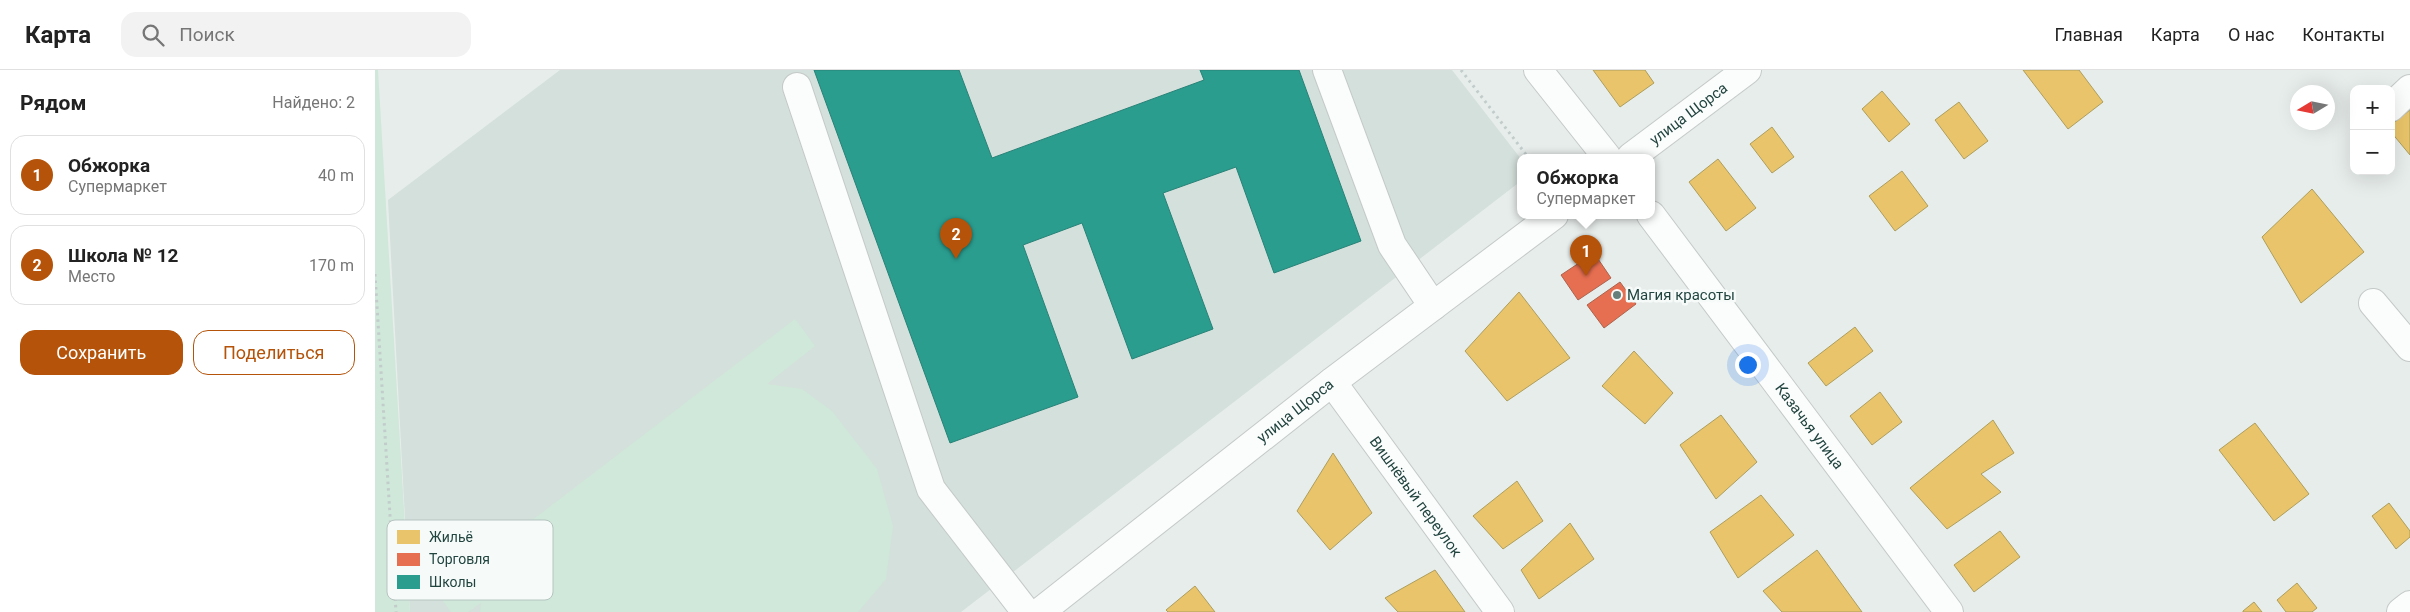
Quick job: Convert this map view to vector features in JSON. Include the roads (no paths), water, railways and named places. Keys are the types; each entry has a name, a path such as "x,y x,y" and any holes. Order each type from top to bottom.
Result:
{"street":[{"path":"1327,70 1392,245 1433,306"},
{"path":"1538,70 1605,154"},
{"name":"улица Щорса","path":"1635,154 1747,70"},
{"path":"797,87 931,489 1026,612"},
{"path":"2395,103 2410,89"},
{"name":"улица Щорса","path":"1040,612 1332,382 1549,219"},
{"name":"Казачья улица","path":"1654,219 1949,612"},
{"path":"2373,303 2410,347"},
{"name":"Вишнёвый переулок","path":"1332,382 1501,612"},
{"path":"2401,612 2410,605"}],"place":[{"name":"Школа № 12","path":"956,259"},
{"name":"Обжорка","path":"1586,276"},
{"name":"Магия красоты","path":"1617,295"}]}
